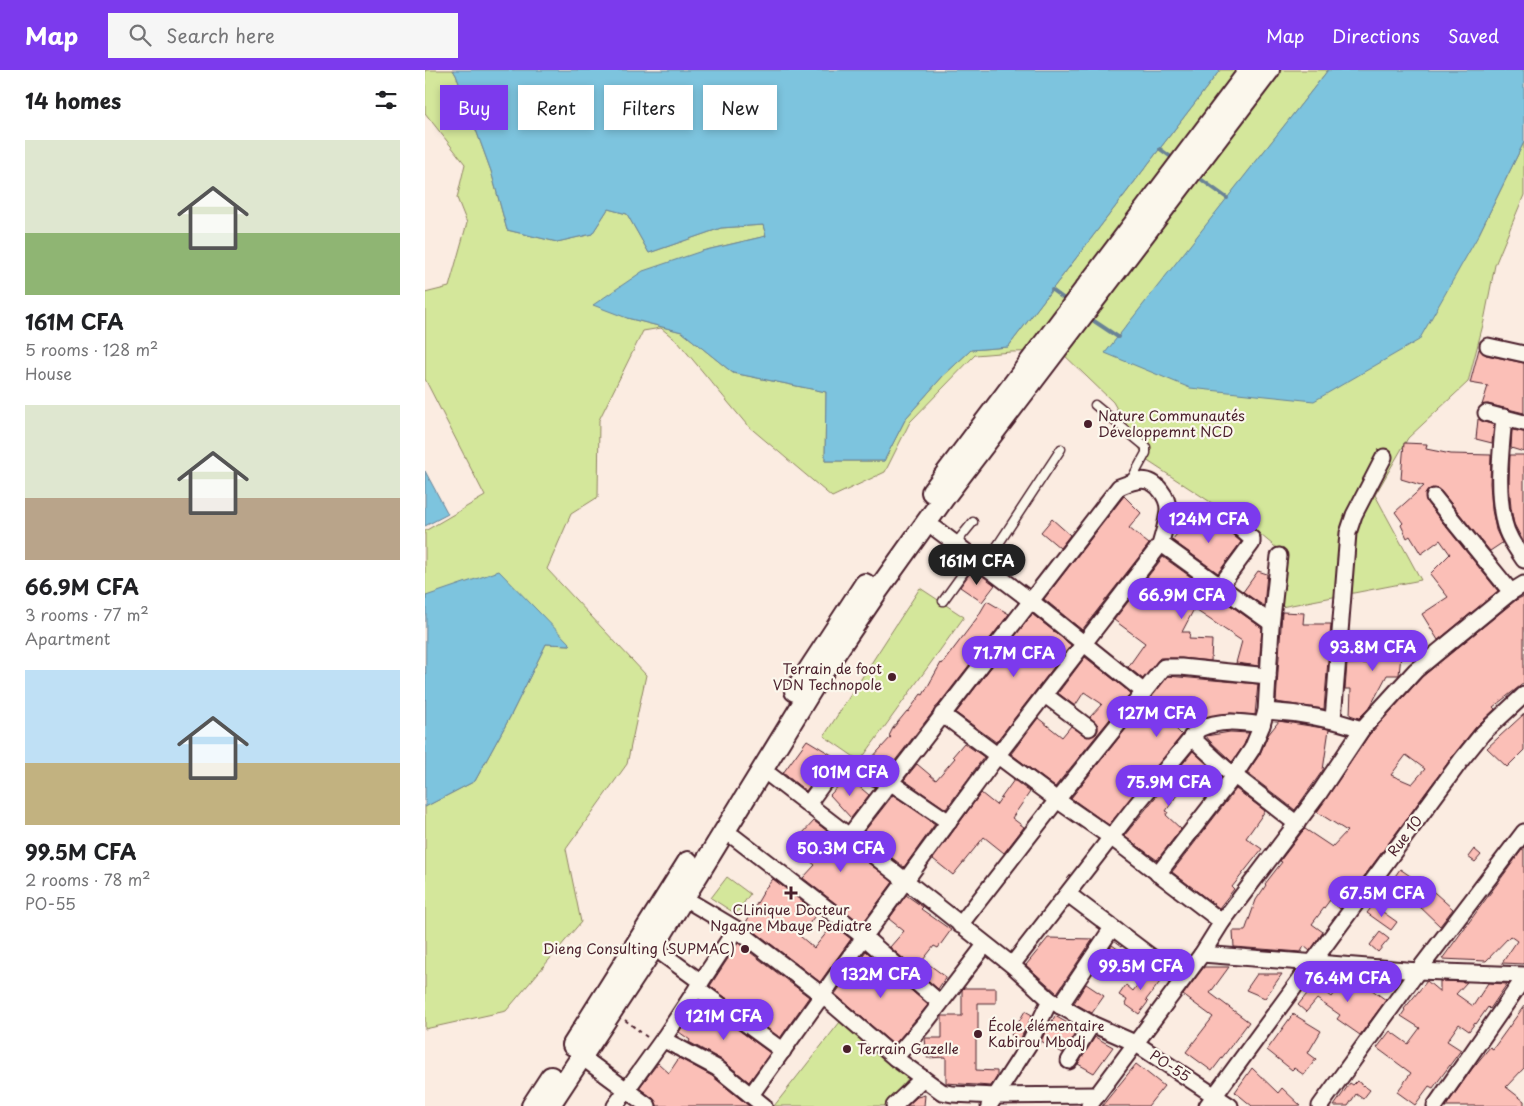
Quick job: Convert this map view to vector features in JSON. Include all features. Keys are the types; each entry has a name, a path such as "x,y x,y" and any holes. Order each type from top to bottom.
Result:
{"main road":[{"path":"532,1106 651,923 811,664 868,580 962,451 1250,70"},
{"path":"563,1106 620,1016 834,656 878,590 946,495 1269,70"},
{"path":"549,1106 656,955 684,922 771,776 859,636 936,529 1009,433 1015,418 1015,404"}],"street":[{"path":"1488,346 1524,354"},
{"path":"1486,412 1524,423"},
{"path":"1504,418 1500,466 1500,492 1504,523 1510,539 1524,560"},
{"path":"1333,719 1348,534 1354,515 1384,458"},
{"path":"751,1095 905,880 997,756 1160,544 1168,509 1165,496 1155,483 1145,480 1130,482 1119,487 849,836"},
{"path":"695,904 736,929 822,995 895,1058 942,1092 993,1101 1093,1100 1202,954 1221,922 1297,824 1361,729 1416,670 1518,588 1435,497"},
{"path":"1221,585 1253,543 1252,539 1227,517"},
{"path":"936,529 1031,601 1144,692"},
{"path":"1160,544 1163,544 1221,585 1271,623"},
{"path":"1158,874 1234,776 1252,749 1264,718 1271,623 1279,556"},
{"path":"960,925 1159,671 1164,667 1181,667 1268,676"},
{"path":"1045,695 1089,728"},
{"name":"Rue 10","path":"1211,1100 1462,759 1483,733 1524,695"},
{"path":"1012,965 1199,729 1212,723 1300,713 1333,719 1361,729"},
{"path":"942,714 1057,800 1112,838 1221,922"},
{"path":"1191,737 1234,776 1297,824"},
{"path":"808,804 825,782 840,772 864,774 890,782 949,822"},
{"name":"PO-55","path":"771,776 1012,965 1055,1003 1092,1024 1135,1043 1211,1100 1230,1106"},
{"path":"1320,1106 1418,971 1524,832"},
{"path":"734,837 864,937 940,1003"},
{"path":"1068,894 1182,980"},
{"path":"993,1101 1055,1003 1113,928"},
{"path":"615,1106 661,1042 736,929"},
{"path":"895,1058 985,945"},
{"path":"1202,954 1418,971 1524,977"},
{"path":"656,955 699,985 783,1051"},
{"path":"1435,1106 1524,977"},
{"path":"1069,1061 1092,1024"},
{"path":"661,1042 669,1043 717,1068 764,1106"},
{"path":"590,1063 648,1106"},
{"path":"894,1106 923,1078"}],"lane":[{"path":"1095,405 1146,447 1146,453 1130,482"},
{"path":"943,601 979,562 1061,449"},
{"path":"955,544 973,522"}],"path":[{"path":"620,1016 661,1042"}],"green space":[{"path":"425,70 453,70 460,85 440,85 440,130 476,130 491,171 507,230 557,242 592,234 608,209 627,214 649,253 721,228 763,225 766,236 702,251 627,318 682,332 733,373 826,392 825,461 884,461 906,418 943,376 971,350 1008,347 1220,70 1328,70 1106,353 1478,236 1524,142 1524,195 1495,265 1484,321 1468,382 1408,438 1375,495 1421,580 1276,608 1285,555 1261,535 1146,460 1113,402 1060,351 975,355 910,422 885,472 832,497 747,425 678,342 661,328 643,331 599,420 598,497 571,514 547,569 646,675 627,764 566,849 581,922 506,1011 425,1029 425,807 475,781 510,717 546,644 570,645 426,596 425,601 425,531 485,496 425,379 425,293 449,287 467,223 457,198 465,164 425,113"},
{"name":"Terrain de foot VDN Technopole","path":"920,588 964,617 860,761 824,736"},
{"path":"727,877 750,894 736,914 711,898"},
{"name":"Terrain Gazelle","path":"840,1022 910,1076 886,1106 774,1106"}],"water":[{"path":"453,70 1220,70 1008,347 971,350 943,376 906,418 884,461 825,461 826,392 733,373 682,332 627,318 593,305 643,271 702,251 766,236 763,225 721,228 649,253 627,214 608,209 592,234 557,242 507,230 491,171 476,130 508,130 508,85 460,85"},
{"path":"1328,70 1524,70 1524,142 1478,236 1419,340 1314,401 1190,388 1105,353"},
{"path":"425,471 448,514 425,526"},
{"path":"499,571 571,645 546,644 510,717 475,781 425,807 426,596"}],"building":[{"path":"1479,349 1486,355 1524,363 1524,413 1488,404 1482,405 1488,386 1470,383"},
{"path":"1478,419 1494,425 1492,443 1476,439"},
{"path":"1512,430 1524,432 1524,452 1511,448"},
{"path":"1404,443 1427,444 1426,449 1451,454 1491,455 1490,483 1492,510 1496,530 1502,543 1490,551 1441,491 1432,488 1425,494 1427,503 1498,591 1438,640 1422,614 1448,597 1430,574 1450,554 1440,540 1421,554 1410,536 1407,538 1401,525 1403,523 1395,512 1424,486 1401,479"},
{"path":"1510,455 1524,455 1524,543 1514,524 1511,508 1509,483"},
{"path":"1124,496 1141,513 1129,528 1149,544 1082,630 1044,599"},
{"path":"1218,513 1220,524 1241,542 1218,573 1172,540 1187,522 1201,533"},
{"path":"1052,519 1070,535 1060,548 1041,532"},
{"path":"1163,557 1262,628 1259,666 1236,663 1242,641 1194,609 1182,632 1190,632 1189,639 1212,640 1211,661 1160,658 1143,679 1128,667 1145,643 1114,620"},
{"path":"973,569 995,585 982,602 960,587"},
{"path":"1258,571 1267,574 1264,606 1243,592"},
{"path":"1524,596 1524,683 1493,707 1495,709 1476,727 1340,909 1330,900 1312,924 1323,932 1310,951 1304,946 1301,952 1234,947 1233,931 1245,931 1256,900 1265,884 1302,832 1305,829 1332,847 1347,831 1317,812 1369,735 1422,677 1516,600","holes":["1406,755 1425,769 1412,784 1391,775"]},
{"path":"987,601 1009,614 887,771 883,770 870,760 891,737 889,736 893,728 921,694 923,695 941,663 977,618"},
{"path":"1282,612 1304,613 1303,624 1331,624 1324,709 1276,702"},
{"path":"1032,614 1071,645 996,742 956,713"},
{"path":"1372,634 1403,635 1399,675 1387,675 1370,707 1359,718 1350,715 1351,689 1345,689 1347,664 1371,663"},
{"path":"1085,657 1131,693 1055,787 1011,754 1038,718 1062,737 1071,726 1087,737 1096,734 1098,725 1090,717 1102,704 1084,692 1075,706 1058,693"},
{"path":"1168,676 1258,684 1255,715 1230,713 1204,717 1183,713 1174,727 1182,735 1109,825 1071,798"},
{"path":"1524,714 1524,750 1507,767 1487,748"},
{"path":"1279,721 1329,729 1323,770 1295,810 1247,773 1260,754 1268,735"},
{"path":"1230,732 1249,733 1244,745 1232,762 1206,736"},
{"path":"807,740 835,757 828,769 817,776 806,791 783,773"},
{"path":"964,743 984,757 946,809 904,780 917,764 936,780 955,758 953,756"},
{"path":"1193,751 1221,777 1208,795 1184,776 1183,786 1166,811 1168,812 1166,815 1181,829 1157,860 1124,836"},
{"path":"1014,780 1030,792 1012,818 1024,827 1004,853 984,837 953,875 933,859 981,793 996,805"},
{"path":"842,782 855,783 869,795 851,818 830,795"},
{"path":"1236,789 1265,811 1246,838 1262,849 1232,887 1234,889 1219,908 1172,872"},
{"path":"893,795 935,824 904,867 875,845 864,832"},
{"path":"814,821 893,882 862,924 803,878 815,865 791,846"},
{"path":"1524,847 1524,964 1502,963 1517,941 1510,936 1486,961 1442,959"},
{"path":"1474,849 1481,855 1475,862 1468,857"},
{"path":"1400,869 1435,893 1453,909 1440,926 1417,904 1389,885"},
{"path":"773,879 817,913 800,936 814,948 833,925 851,939 820,982 745,924 762,892"},
{"path":"906,895 923,907 921,909 951,930 938,948 934,946 923,960 946,977 938,989 890,947 904,931 889,919"},
{"path":"1373,905 1397,922 1391,930 1367,913"},
{"path":"1380,932 1389,939 1378,952 1370,945"},
{"path":"1048,938 1093,939 1057,993 1026,965"},
{"path":"738,943 809,997 780,1038 710,986"},
{"path":"1112,945 1132,959 1118,980 1098,967"},
{"path":"866,951 928,1005 894,1045 835,994"},
{"path":"1204,967 1229,967 1210,993 1249,1022 1212,1071 1186,1052 1213,1017 1183,995"},
{"path":"1150,968 1163,978 1146,1000 1148,1002 1139,1014 1125,1004 1127,1000 1119,995 1126,985 1133,991"},
{"path":"1257,974 1282,974 1265,998 1246,990"},
{"path":"1348,975 1359,976 1357,979 1386,1000 1360,1035 1337,1019 1340,1015 1317,999 1306,1012 1298,1005 1315,984 1332,997"},
{"path":"1427,981 1440,992 1440,981 1467,982 1456,994 1473,1006 1488,983 1507,984 1490,1009 1488,1007 1469,1031 1459,1024 1447,1041 1461,1050 1433,1088 1429,1086 1415,1105 1397,1092 1411,1073 1377,1048 1390,1031 1408,1044 1420,1028 1401,1016 1404,1009"},
{"path":"1086,984 1104,996 1092,1013 1074,1003"},
{"path":"964,988 996,988 996,1003 978,1003 978,1034 976,1034 976,1070 997,1071 997,1077 991,1086 946,1083 946,1057 927,1058 925,1038 942,1038 942,1016 962,1016 962,990"},
{"path":"699,1001 770,1053 749,1082 722,1060 689,1042 690,1040 679,1032"},
{"path":"1524,1006 1524,1068 1506,1087 1524,1101 1524,1106 1446,1106 1472,1069 1490,1047 1493,1049"},
{"path":"1025,1011 1032,1015 1020,1040 1011,1035"},
{"path":"1293,1014 1321,1031 1308,1053 1316,1059 1304,1075 1294,1068 1292,1070 1267,1050"},
{"path":"1055,1016 1078,1029 1063,1053 1041,1041"},
{"path":"1095,1037 1113,1047 1094,1073 1078,1064"},
{"path":"679,1058 712,1076 749,1106 657,1106 654,1099 639,1088 658,1063 669,1073"},
{"path":"1136,1064 1164,1086 1148,1106 1102,1106"},
{"path":"1252,1068 1278,1093 1282,1088 1301,1106 1252,1106 1235,1092"},
{"path":"1357,1081 1370,1090 1363,1099 1356,1094 1348,1106 1334,1106 1350,1083 1353,1085"},
{"path":"925,1095 924,1106 907,1106 917,1097"}],"waterway":[{"path":"1160,149 1171,157"},
{"path":"1202,180 1227,198"},
{"path":"1052,290 1063,298"},
{"path":"1094,321 1118,337"}],"place":[{"name":"Nature Communautés Développemnt NCD","path":"1088,424"},
{"name":"Terrain de foot VDN Technopole","path":"892,677"},
{"name":"CLinique Docteur Ngagne Mbaye Pediatre","path":"791,893"},
{"name":"Dieng Consulting (SUPMAC)","path":"745,949"},
{"name":"École élémentaire Kabirou Mbodj","path":"978,1034"},
{"name":"Terrain Gazelle","path":"847,1049"}]}
